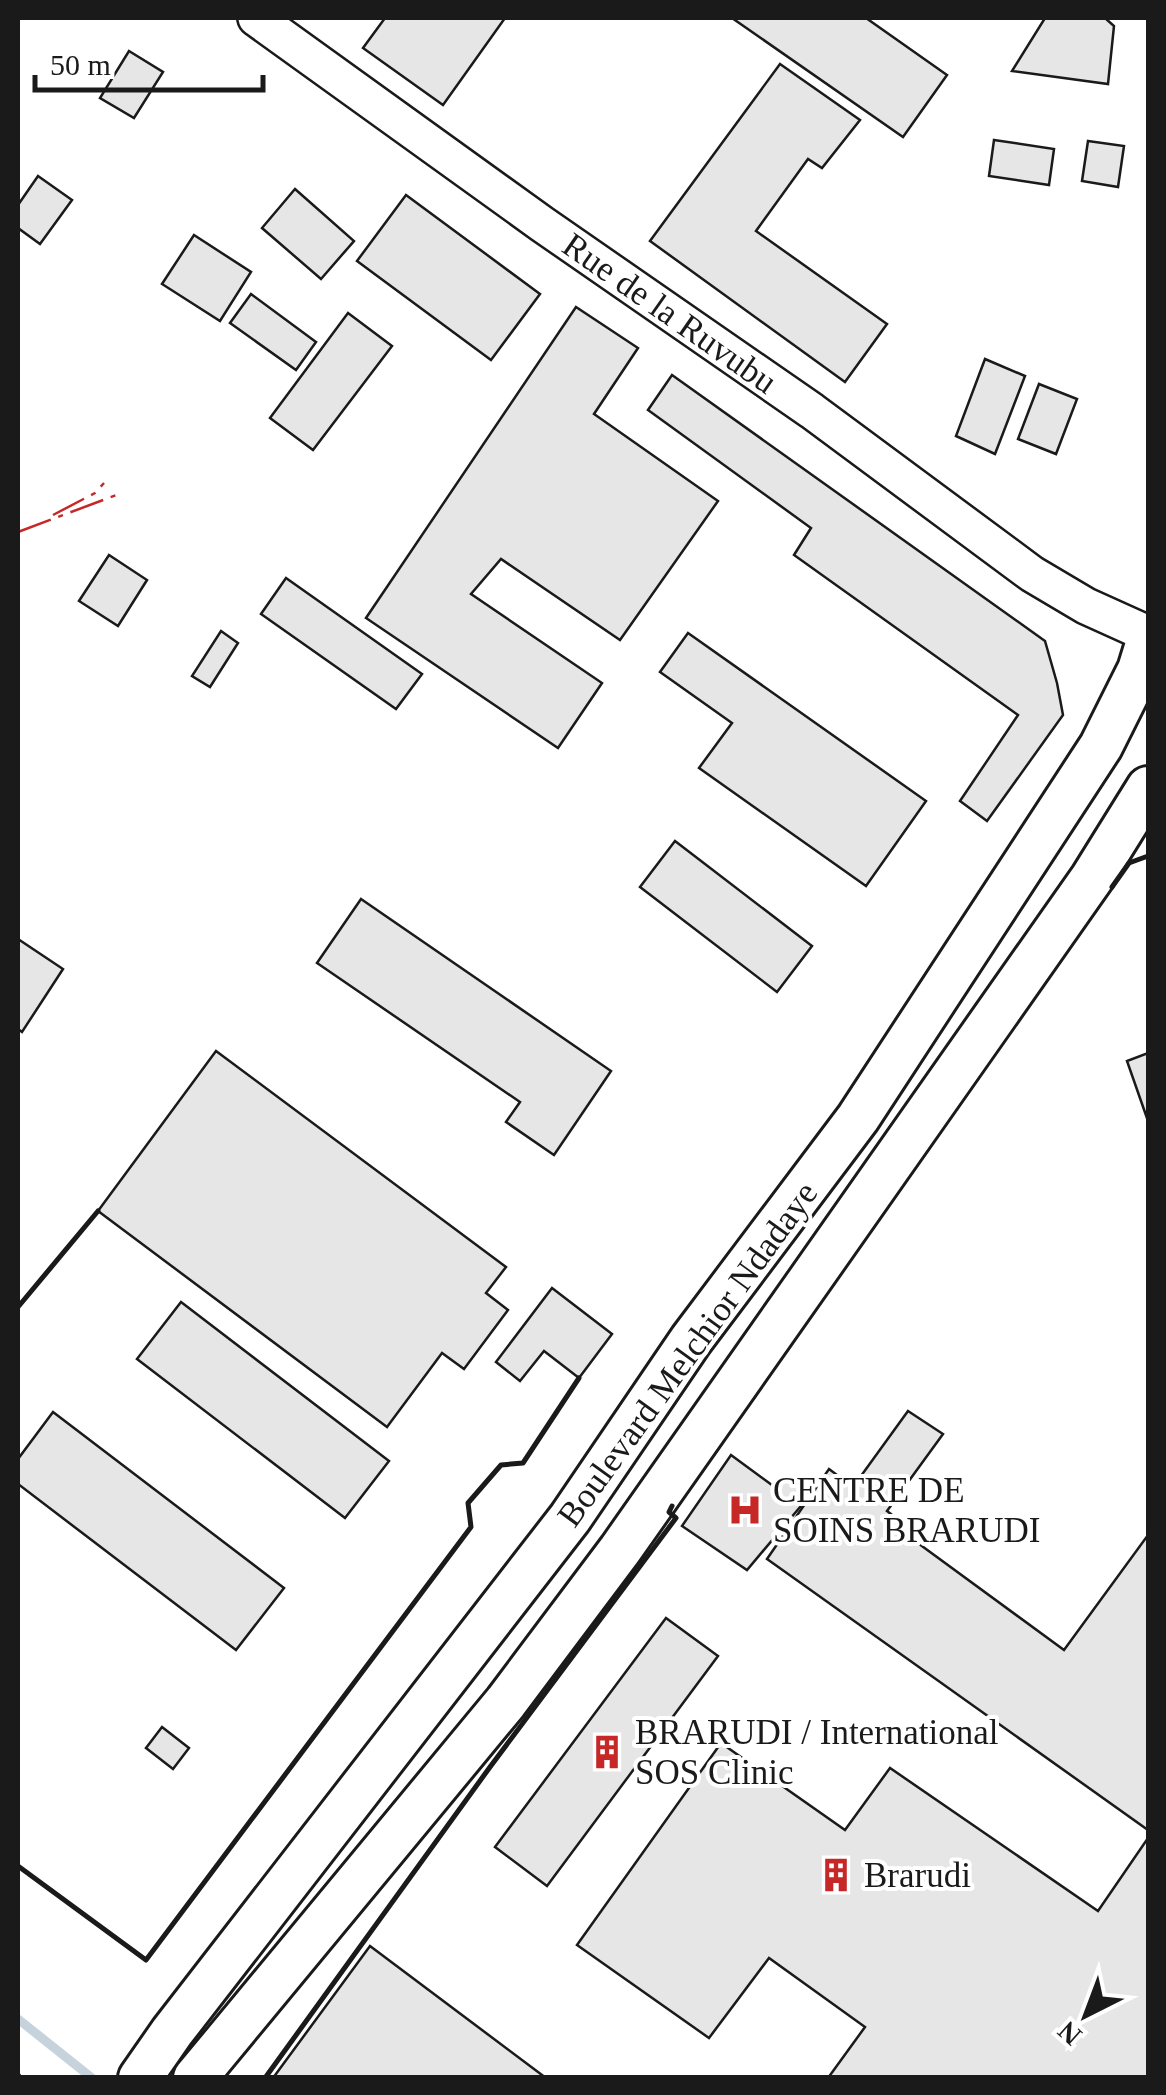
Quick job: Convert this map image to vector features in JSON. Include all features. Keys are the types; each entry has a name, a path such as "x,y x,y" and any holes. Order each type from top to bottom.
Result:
{"main road":[{"name":"Boulevard Melchior Ndadaye","path":"140,2078 570,1518 691,1340 858,1118 1091,762 1146,655"},
{"name":"Boulevard Melchior Ndadaye","path":"204,2067 506,1702 609,1565 1081,894 1148,788"}],"street":[{"name":"Rue de la Ruvubu","path":"256,18 812,412 1032,574 1086,606 1146,655"}],"building":[{"path":"385,18 505,18 443,105 363,48"},
{"path":"732,18 866,18 947,75 903,137"},
{"path":"1045,18 1105,18 1114,26 1108,84 1012,71"},
{"path":"129,51 163,72 134,118 100,98"},
{"path":"780,64 860,120 822,168 808,159 756,231 887,324 845,382 650,241"},
{"path":"994,140 1054,149 1049,185 989,176"},
{"path":"1088,141 1124,146 1118,187 1082,181"},
{"path":"38,176 72,200 40,244 18,228 18,205"},
{"path":"295,189 354,241 321,279 262,228"},
{"path":"406,195 540,294 491,360 357,261"},
{"path":"194,235 251,272 220,321 162,284"},
{"path":"251,294 316,342 296,370 230,323"},
{"path":"576,307 638,348 594,414 718,501 620,640 501,559 471,594 602,683 558,748 366,618"},
{"path":"348,313 392,346 313,450 270,418"},
{"path":"985,359 1025,376 995,454 956,436"},
{"path":"672,375 1045,641 1063,715 987,821 960,801 1018,715 794,555 811,528 648,410"},
{"path":"1039,384 1077,399 1056,454 1018,439"},
{"path":"109,555 147,580 118,626 79,601"},
{"path":"286,578 422,674 396,709 261,614"},
{"path":"221,631 238,643 210,687 192,676"},
{"path":"688,633 926,801 866,886 699,768 732,723 660,672"},
{"path":"675,841 812,946 777,992 640,887"},
{"path":"361,899 611,1071 554,1155 506,1122 520,1102 317,963"},
{"path":"18,939 63,969 22,1032 18,1029"},
{"path":"216,1051 506,1267 486,1293 508,1310 464,1369 442,1353 387,1427 98,1211"},
{"path":"1148,1053 1148,1121 1127,1061"},
{"path":"552,1288 612,1334 579,1378 544,1351 520,1381 496,1362"},
{"path":"181,1302 389,1461 345,1518 137,1359"},
{"path":"908,1411 943,1434 887,1511 904,1524 900,1530 1064,1650 1148,1535 1148,1830 767,1559 829,1469 853,1487"},
{"path":"53,1412 284,1588 236,1650 18,1484 18,1459"},
{"name":"CENTRE DE SOINS BRARUDI","path":"731,1455 776,1488 786,1477 811,1494 747,1570 682,1526"},
{"name":"BRARUDI / International SOS Clinic","path":"666,1618 718,1656 547,1886 495,1847"},
{"path":"162,1727 189,1748 173,1769 146,1748"},
{"name":"Brarudi","path":"721,1743 845,1830 890,1768 1098,1911 1148,1838 1148,2078 828,2078 865,2027 769,1958 709,2038 577,1945"},
{"path":"370,1946 546,2078 273,2078"}],"waterway":[{"path":"18,2019 92,2078"}],"wall":[{"path":"1112,887 1129,863 1148,856"},
{"path":"18,1307 98,1211"},
{"path":"18,1866 146,1960 471,1527 468,1503 501,1465 523,1463 579,1378"},
{"path":"265,2078 676,1518 669,1512 672,1506"}],"power":[{"path":"53,515 95,493 104,483"},
{"path":"18,532 119,494"}],"place":[{"name":"CENTRE DE SOINS BRARUDI","path":"745,1510"},
{"name":"BRARUDI / International SOS Clinic","path":"607,1752"},
{"name":"Brarudi","path":"836,1875"}]}
